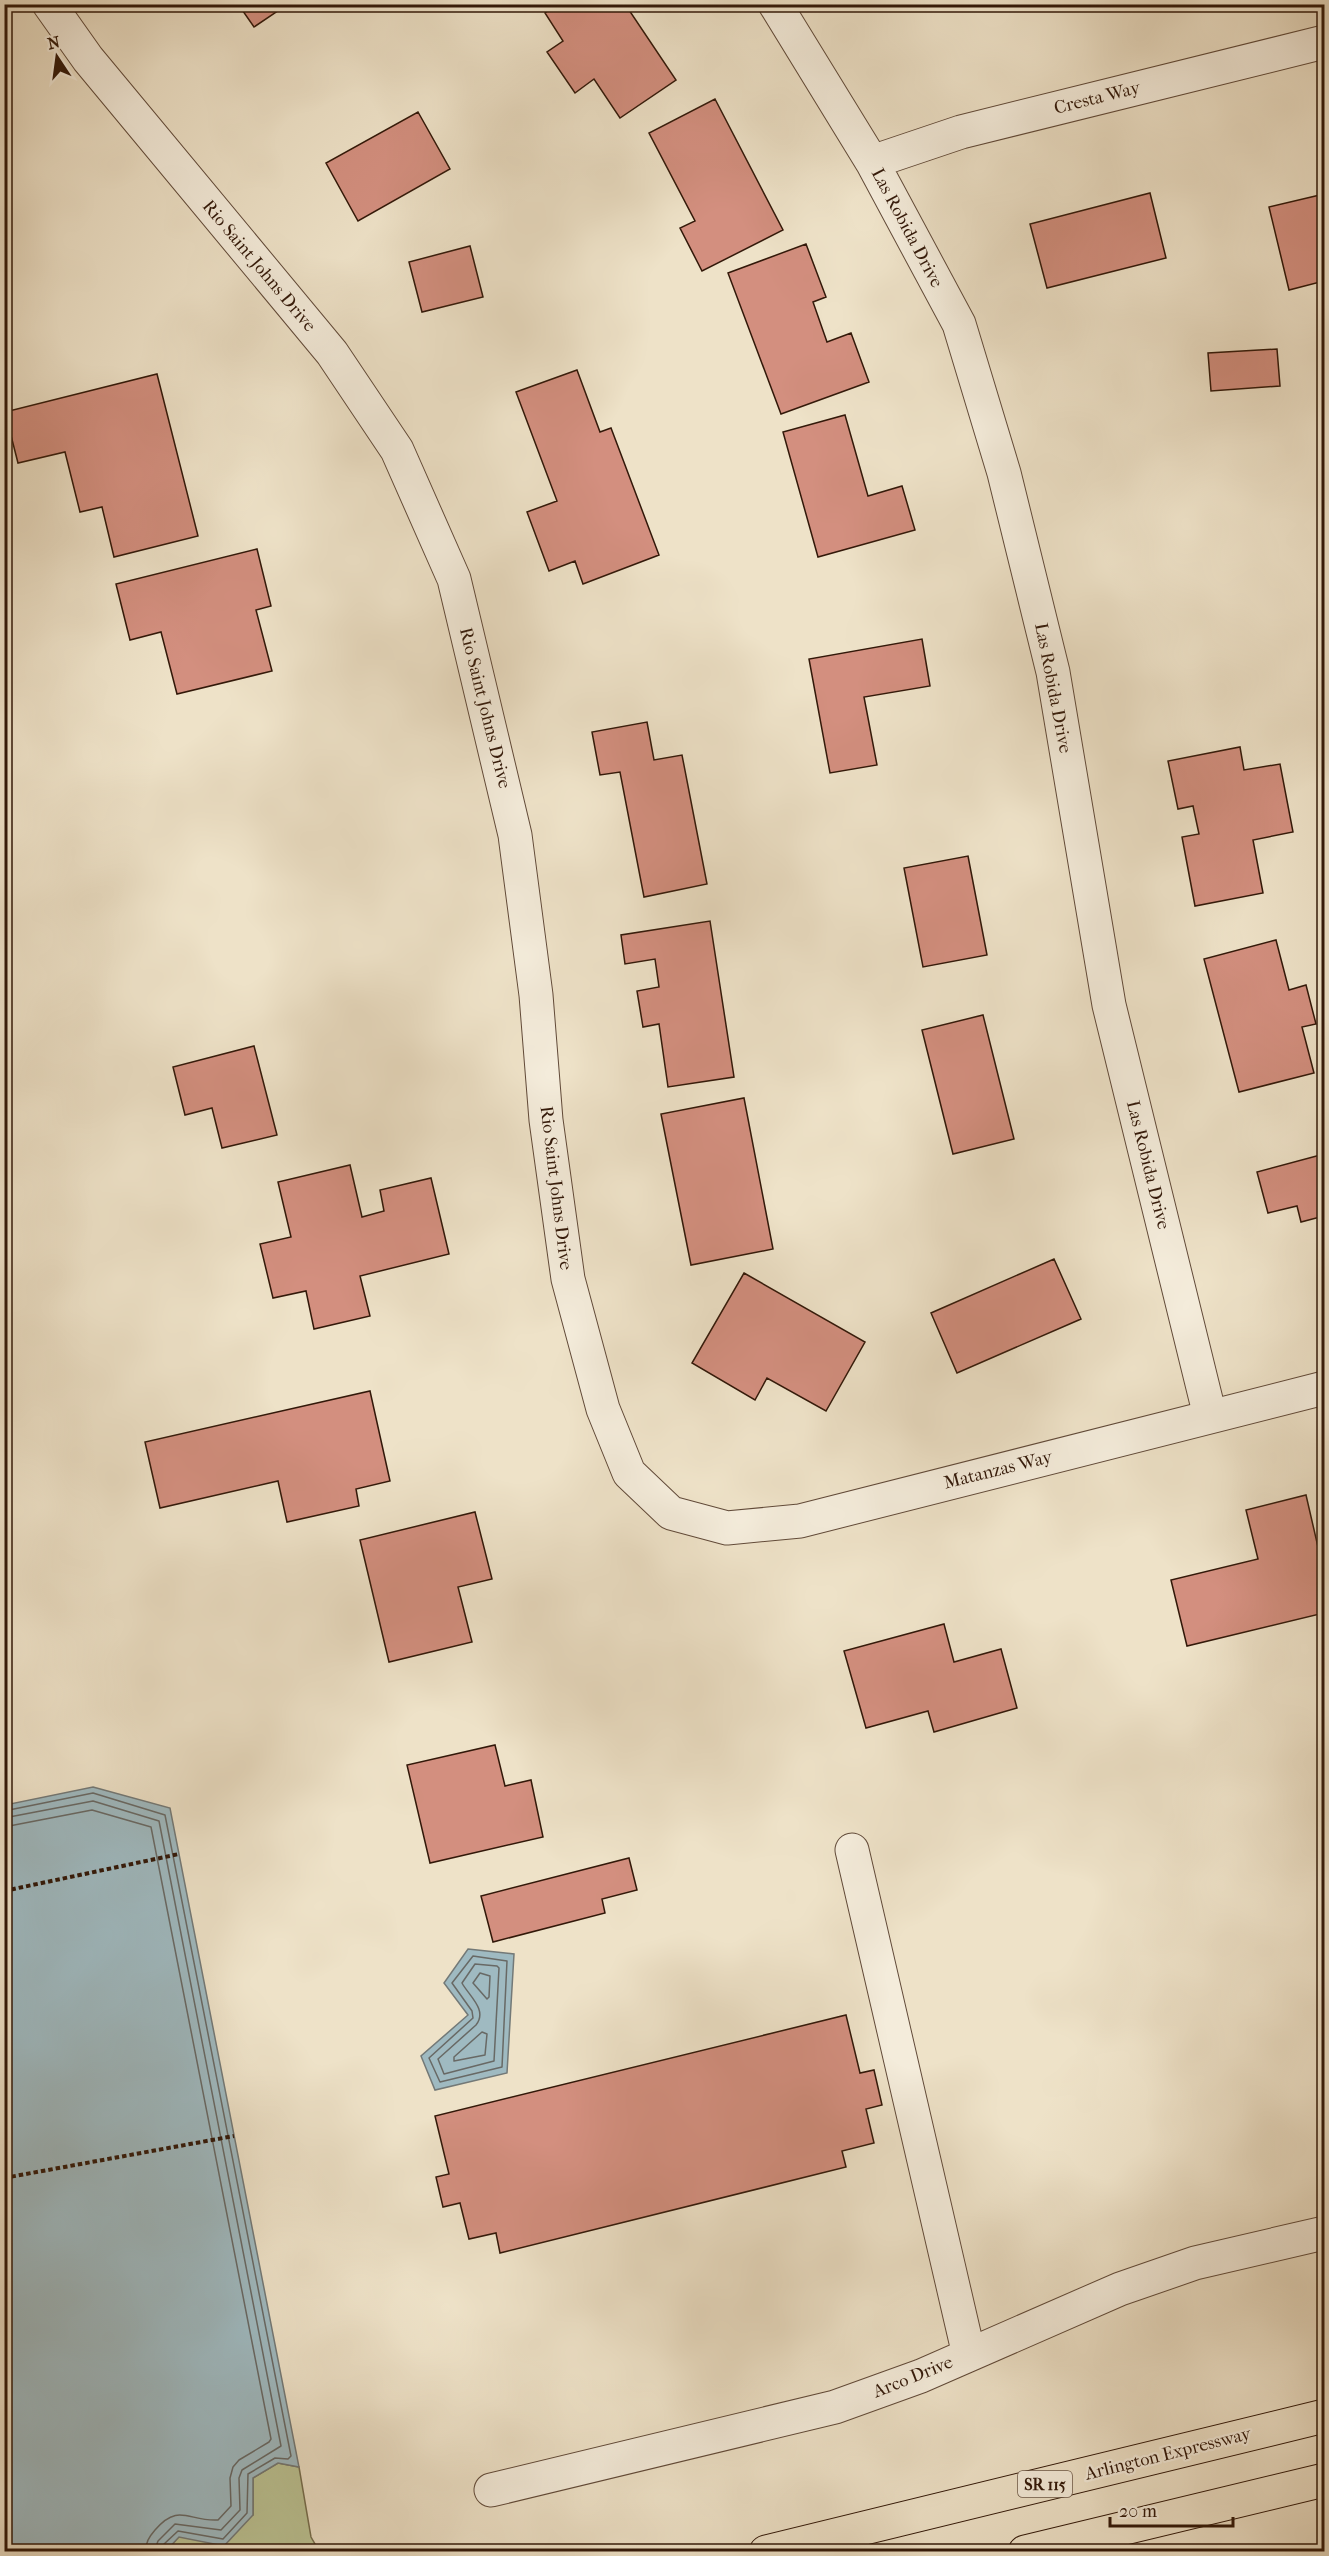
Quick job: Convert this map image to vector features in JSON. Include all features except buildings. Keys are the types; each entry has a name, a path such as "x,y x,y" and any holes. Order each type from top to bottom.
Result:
{"highway":[{"name":"Arlington Expressway","path":"766,2552 1324,2416"},
{"path":"1024,2552 1324,2480"}],"street":[{"name":"Rio Saint Johns Drive","path":"49,4 88,59 332,353 397,450 454,579 515,835 536,995 546,1120 568,1279 603,1409 628,1473 670,1513"},
{"name":"Las Robida Drive","path":"775,4 872,162 959,324 1004,473 1053,672 1109,1005 1210,1416"},
{"name":"Cresta Way","path":"872,162 961,132 1324,42"},
{"name":"Matanzas Way","path":"670,1513 726,1528 800,1521 1324,1388"},
{"path":"852,1850 969,2355"},
{"name":"Arco Drive","path":"491,2490 835,2407 921,2376 1130,2285 1195,2263 1324,2233"}],"path":[{"path":"4,1891 179,1854"},
{"path":"4,2178 234,2136"}],"green space":[{"path":"278,2463 299,2467 311,2537 319,2551 166,2552 179,2536 253,2515 253,2478"}],"water":[{"path":"93,1787 170,1808 299,2467 278,2463 253,2478 253,2515 224,2546 179,2537 166,2551 5,2551 5,1805"},
{"path":"468,1949 514,1954 507,2073 435,2090 421,2056 468,2015 444,1983"}]}
